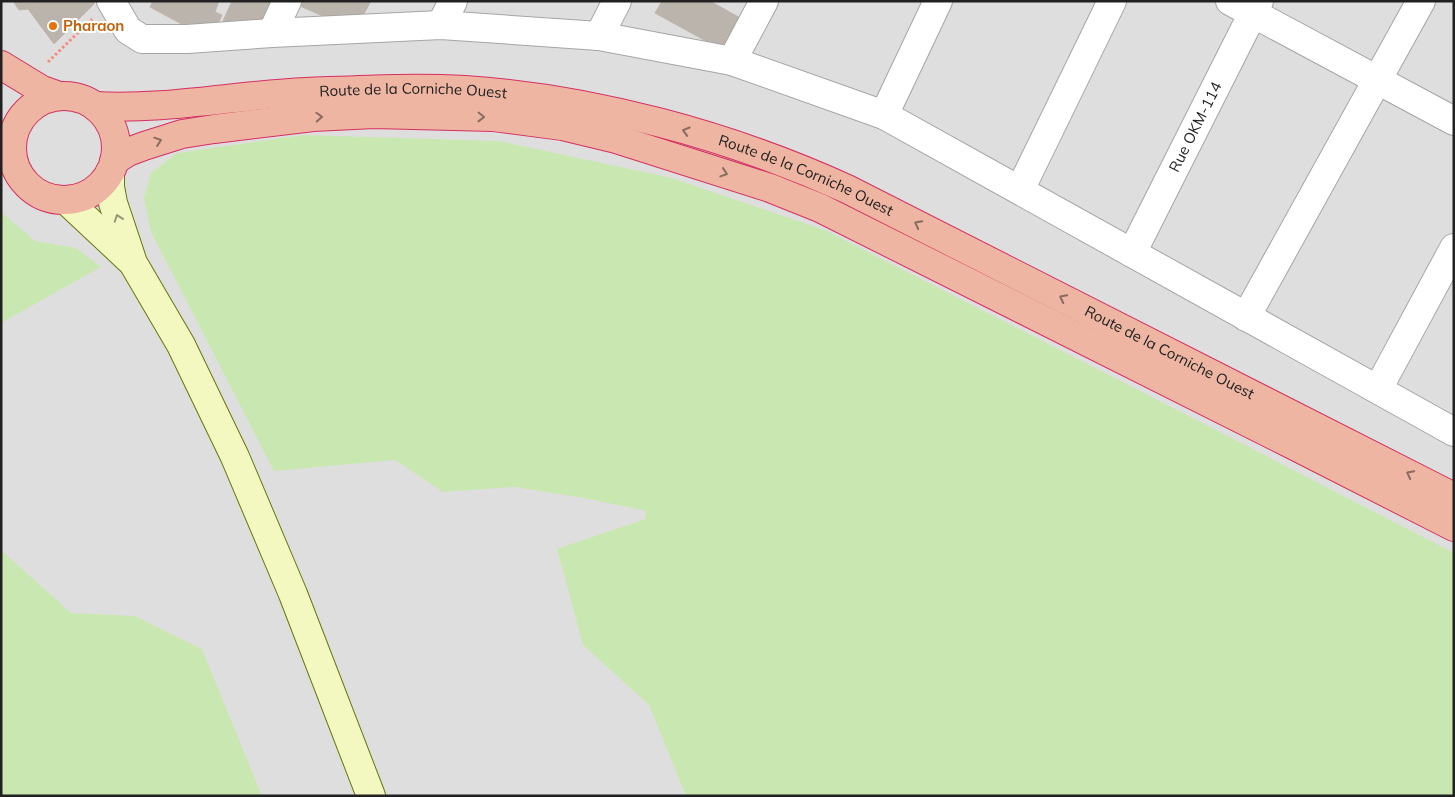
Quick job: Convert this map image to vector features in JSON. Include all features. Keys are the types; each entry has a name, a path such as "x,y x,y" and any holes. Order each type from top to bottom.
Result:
{"highway":[{"path":"10,71 42,90 59,96"},
{"name":"Route de la Corniche Ouest","path":"95,106 132,108 307,92 438,89 540,98 572,103 685,130 796,167 847,189 1454,497"},
{"path":"59,96 72,96 95,106 106,118 113,131 116,146 112,166 102,183 92,192 66,200 48,198 32,189 20,177 5,135 27,111 42,100 59,96"},
{"name":"Route de la Corniche Ouest","path":"112,166 136,149 164,138 214,128 313,117 374,114 493,117 562,126 616,139 770,188 820,208 1454,527"}],"main road":[{"path":"112,166 110,187 113,202 133,263 181,345 235,457 293,594 371,796"},
{"path":"66,200 133,263"}],"street":[{"path":"110,1 128,30 142,39 187,39 441,25 599,36 732,61 884,115 1454,432"},
{"path":"272,33 287,1"},
{"path":"441,25 453,1"},
{"path":"599,36 617,1"},
{"path":"732,61 764,1"},
{"path":"884,115 938,1"},
{"path":"1020,190 1112,1"},
{"path":"1246,317 1421,1"},
{"path":"1247,5 1377,80 1454,121"},
{"name":"Rue OKM-114","path":"1132,252 1247,5"},
{"path":"1378,390 1454,248"}],"path":[{"path":"10,71 41,69 110,1"}],"shaded area":[{"path":"1,1 1454,1 1454,796 1,796"}],"green space":[{"path":"303,135 499,141 672,178 827,231 1454,553 1454,796 686,796 649,705 583,645 557,549 645,519 646,511 589,499 515,487 443,492 395,460 274,471 151,232 144,198 151,173 177,153"},
{"path":"1,212 35,241 76,248 101,267 1,323"},
{"path":"1,550 71,613 135,616 202,649 262,796 1,796"}],"building":[{"path":"13,1 37,1 28,9 19,10"},
{"path":"37,1 95,1 54,44 28,9"},
{"path":"153,1 219,1 215,12 222,15 217,26 189,28 150,7"},
{"path":"232,1 286,1 272,30 253,20 246,33 223,21"},
{"path":"303,1 371,1 360,21 334,21 300,6"},
{"path":"662,1 710,1 742,19 724,51 655,13"}],"place":[{"name":"Pharaon","path":"53,26"}]}
